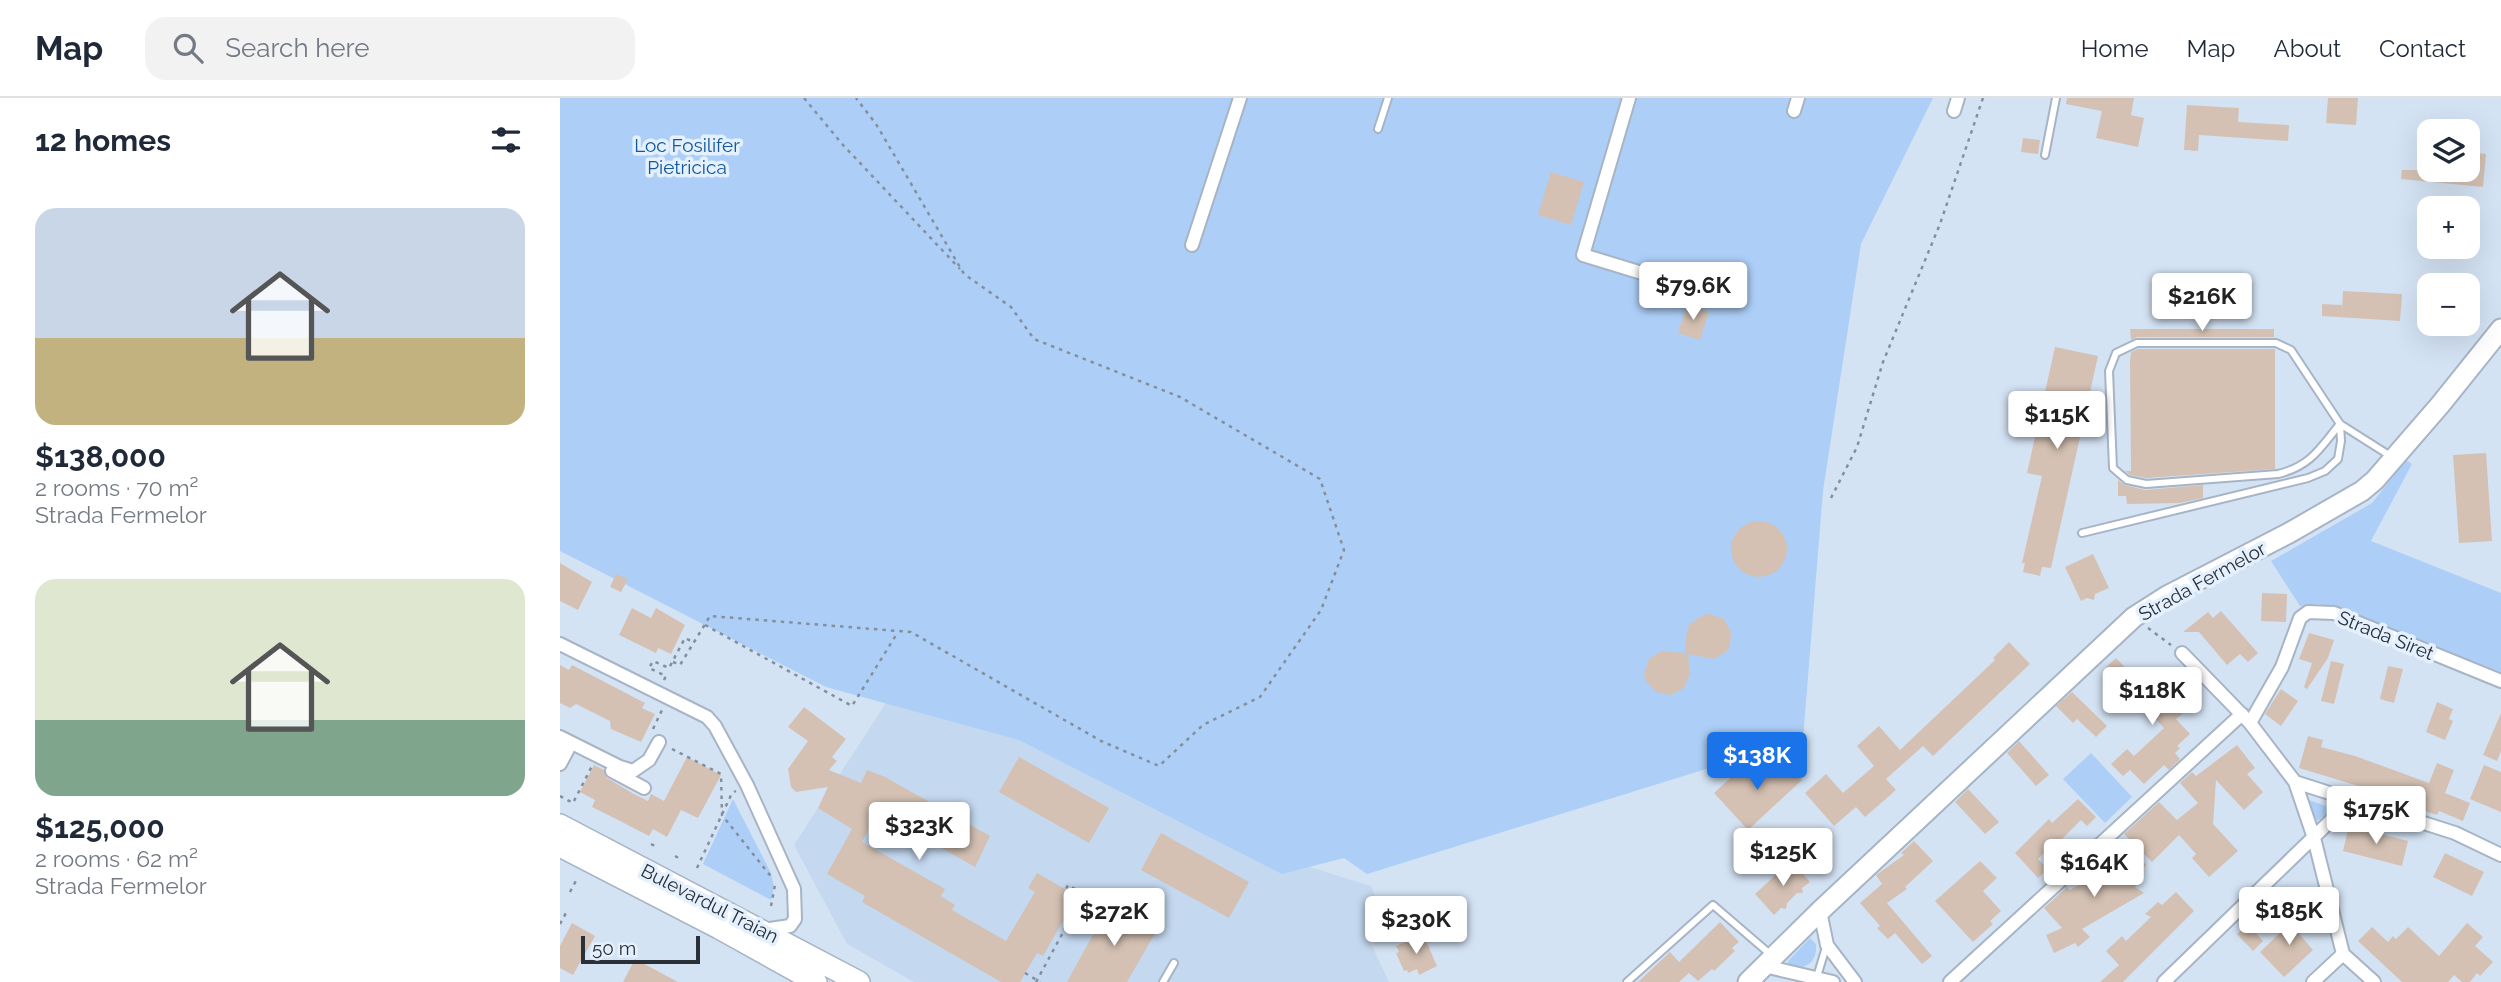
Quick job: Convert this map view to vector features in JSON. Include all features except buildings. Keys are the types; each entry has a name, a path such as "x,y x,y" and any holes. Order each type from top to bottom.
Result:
{"main road":[{"name":"Bulevardul Traian","path":"560,825 859,982"},
{"name":"Bulevardul Traian","path":"560,846 817,982"}],"street":[{"path":"1192,245 1240,98"},
{"path":"1629,98 1583,255 1727,299"},
{"path":"1794,111 1798,98"},
{"name":"Strada Fermelor","path":"1748,982 1820,911 2134,617 2166,596 2362,491 2394,458 2501,328"},
{"name":"Strada Siret","path":"2246,718 2282,667 2301,618 2308,612 2334,613 2501,681"},
{"path":"560,644 707,717 715,726 747,785 794,889 795,919 790,926 762,930"},
{"path":"2182,653 2246,718 2295,782 2314,838 2343,954 2374,982"},
{"path":"1950,982 2246,718"},
{"path":"560,737 633,771 649,760 654,740"},
{"path":"560,765 564,747 644,788"},
{"path":"2295,782 2455,833 2501,855"},
{"path":"2164,982 2351,801"},
{"path":"1820,911 1827,945 1855,982"},
{"path":"2313,982 2343,954"},
{"path":"1769,961 1816,980 1833,982"}],"lane":[{"path":"1378,129 1388,98"},
{"path":"2045,155 2056,98"},
{"path":"2340,424 2314,455 2298,469 2278,474 2146,484 2127,480 2113,468 2109,371 2116,353 2137,343 2276,342 2291,350 2340,424 2394,458"},
{"path":"2082,533 2308,478 2325,471 2338,459 2340,424"},
{"path":"1627,982 1713,905 1769,961"},
{"path":"1816,980 1827,945"},
{"path":"1163,982 1174,963"}],"path":[{"path":"673,662 680,666 710,617 911,632 1101,741 1159,766 1203,724 1259,697 1321,610 1344,550 1320,480 1180,397 1034,339 1012,307 964,274 843,145 803,98"},
{"path":"856,98 876,124 964,274"},
{"path":"1831,498 1857,447 1883,362 1940,224 1983,98"},
{"path":"2134,617 2182,653"},
{"path":"705,625 852,706 898,631"},
{"path":"666,676 649,668 653,661 669,668 685,638 693,642"},
{"path":"668,697 654,740 721,774 722,815 775,882 771,906"},
{"path":"560,796 573,803 594,762"},
{"path":"697,868 732,793"},
{"path":"651,844 657,847"},
{"path":"675,856 682,860"},
{"path":"570,892 578,877"},
{"path":"1025,973 1038,981 1084,894 1068,885 1066,889"},
{"path":"560,924 566,913"}],"shaded area":[{"path":"939,621 1261,852 1371,886 1381,914 1367,935 1389,982 914,982 847,944 794,845"}],"green space":[{"name":"Loc Fosilifer Pietricica","path":"560,98 1933,98 1861,244 1823,491 1803,739 1367,874 1344,858 1282,874 1019,740 826,687 560,551"},
{"path":"2406,460 2412,464 2371,541 2501,593 2501,672 2337,608 2318,604 2300,606 2271,561 2372,503"},
{"path":"2091,753 2132,797 2105,823 2063,779"},
{"path":"733,799 771,873 774,887 771,900 703,864"},
{"path":"2306,799 2334,809 2317,821"},
{"path":"1810,938 1816,944 1813,959 1808,965 1793,968 1788,961"}]}
